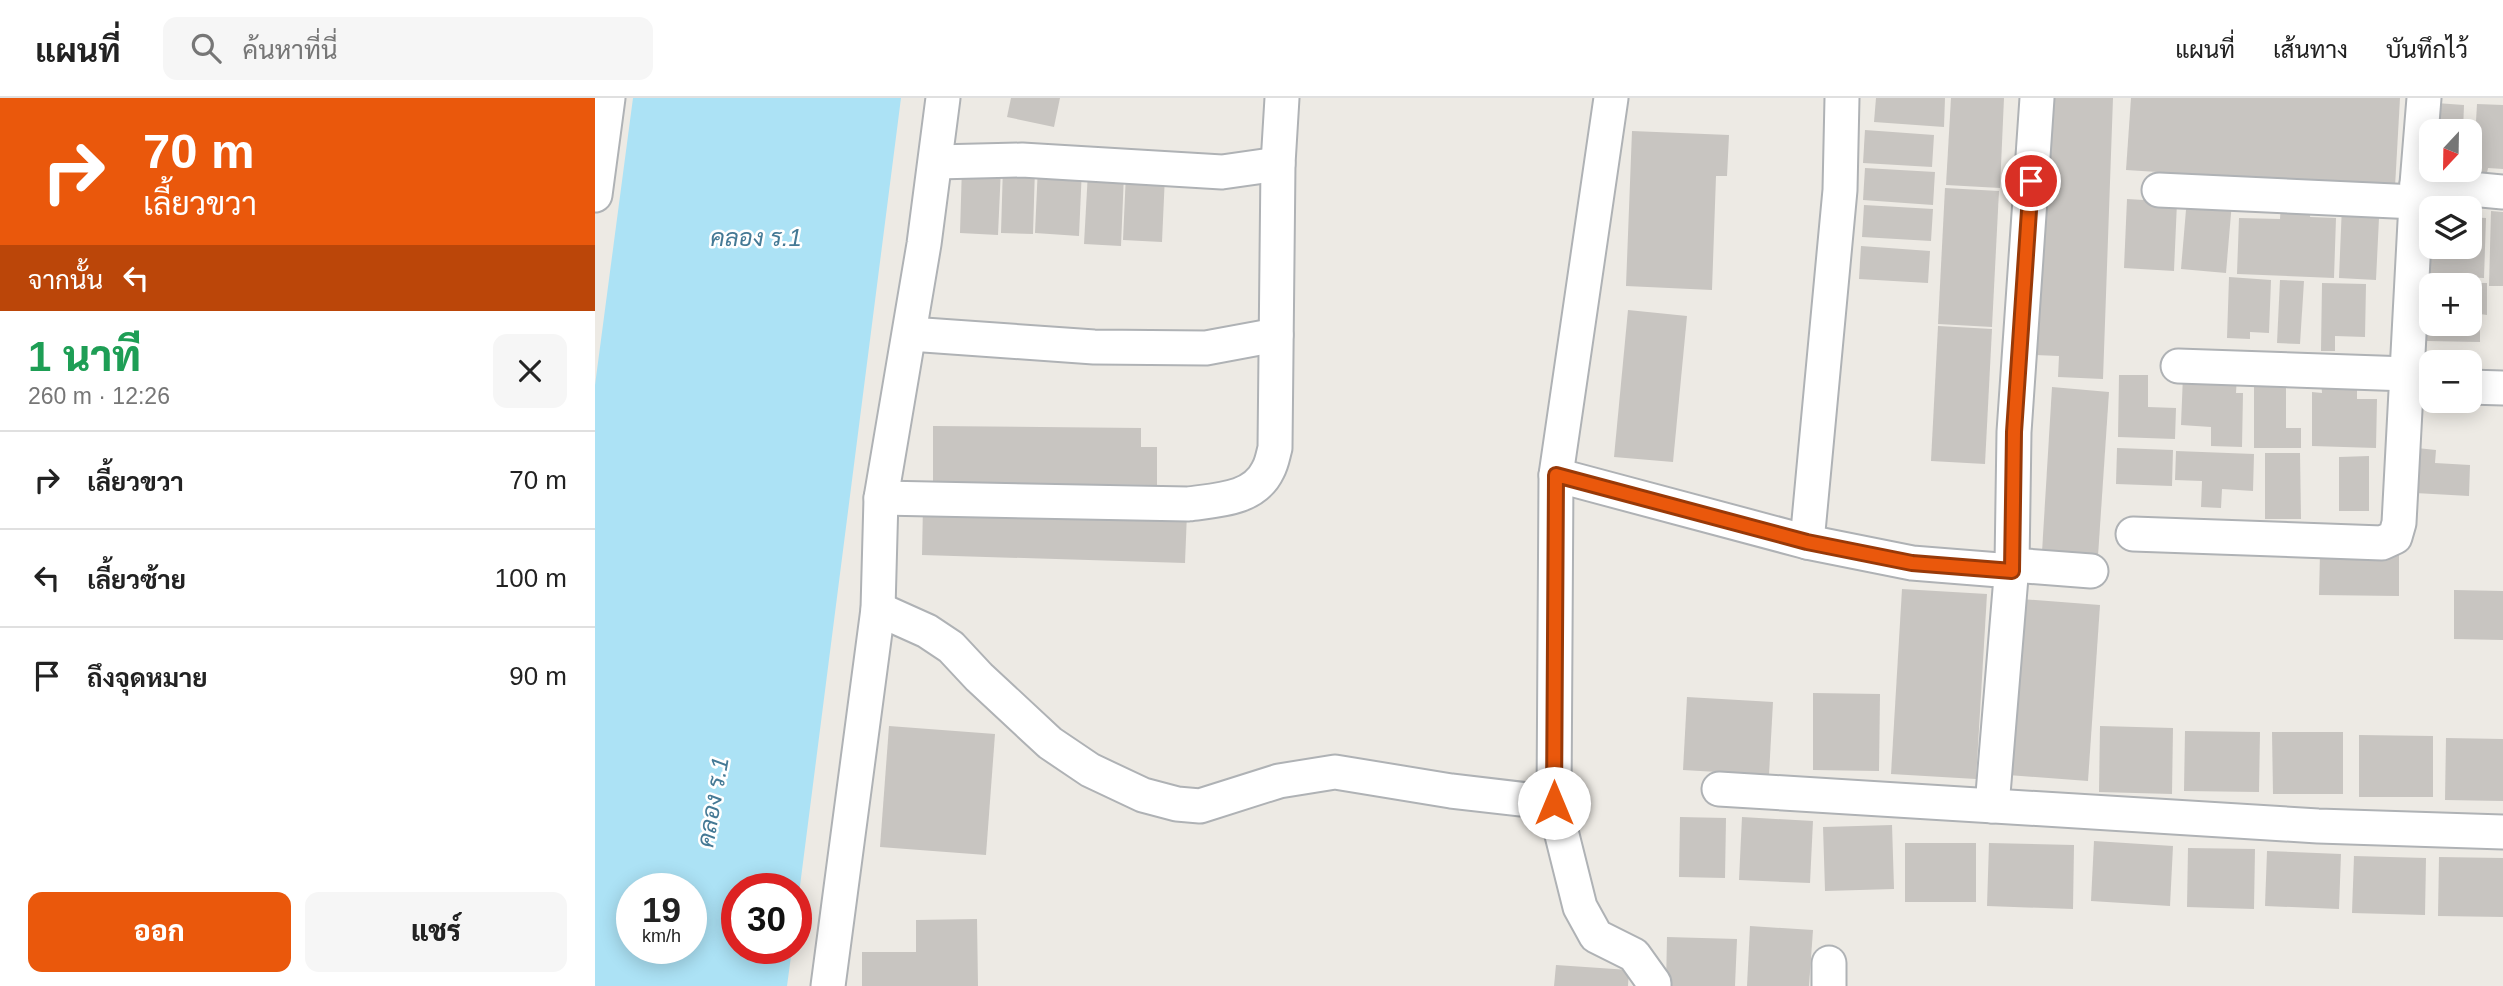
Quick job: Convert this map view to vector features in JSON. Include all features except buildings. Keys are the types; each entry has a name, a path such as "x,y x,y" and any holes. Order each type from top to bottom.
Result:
{"street":[{"path":"595,195 608,98"},
{"path":"828,986 878,610 881,498 910,334 943,98"},
{"path":"881,498 1188,505 1234,497 1249,491 1268,472 1275,448 1278,164 1282,98"},
{"path":"1611,98 1556,475 1554,803 1580,907 1596,936 1634,955 1654,986"},
{"path":"1807,542 1840,190 1842,98"},
{"path":"1992,806 2012,568 2014,432 2037,98"},
{"path":"2133,534 2389,542 2395,537 2399,527 2416,381 2416,193 2424,98"},
{"path":"936,162 1022,160 1222,172 1278,164"},
{"path":"2159,190 2503,192"},
{"path":"910,334 1094,347 1206,348 1276,335"},
{"path":"2178,366 2416,381"},
{"path":"2482,387 2503,388"},
{"path":"1556,475 1807,542 1912,563 2091,571"},
{"path":"878,610 927,631 951,647 1050,743 1090,770 1143,795 1177,804 1200,806 1279,781 1335,772 1451,791 1554,803"},
{"path":"1719,789 2318,826 2503,832"}],"water":[{"name":"คลอง ร.1","path":"633,98 901,98 802,873 721,873 721,964 790,964 787,986 595,986 595,385"}],"route":[{"path":"1554,803 1556,475 1807,542 1912,563 2012,571 2014,432 2031,181"}]}
